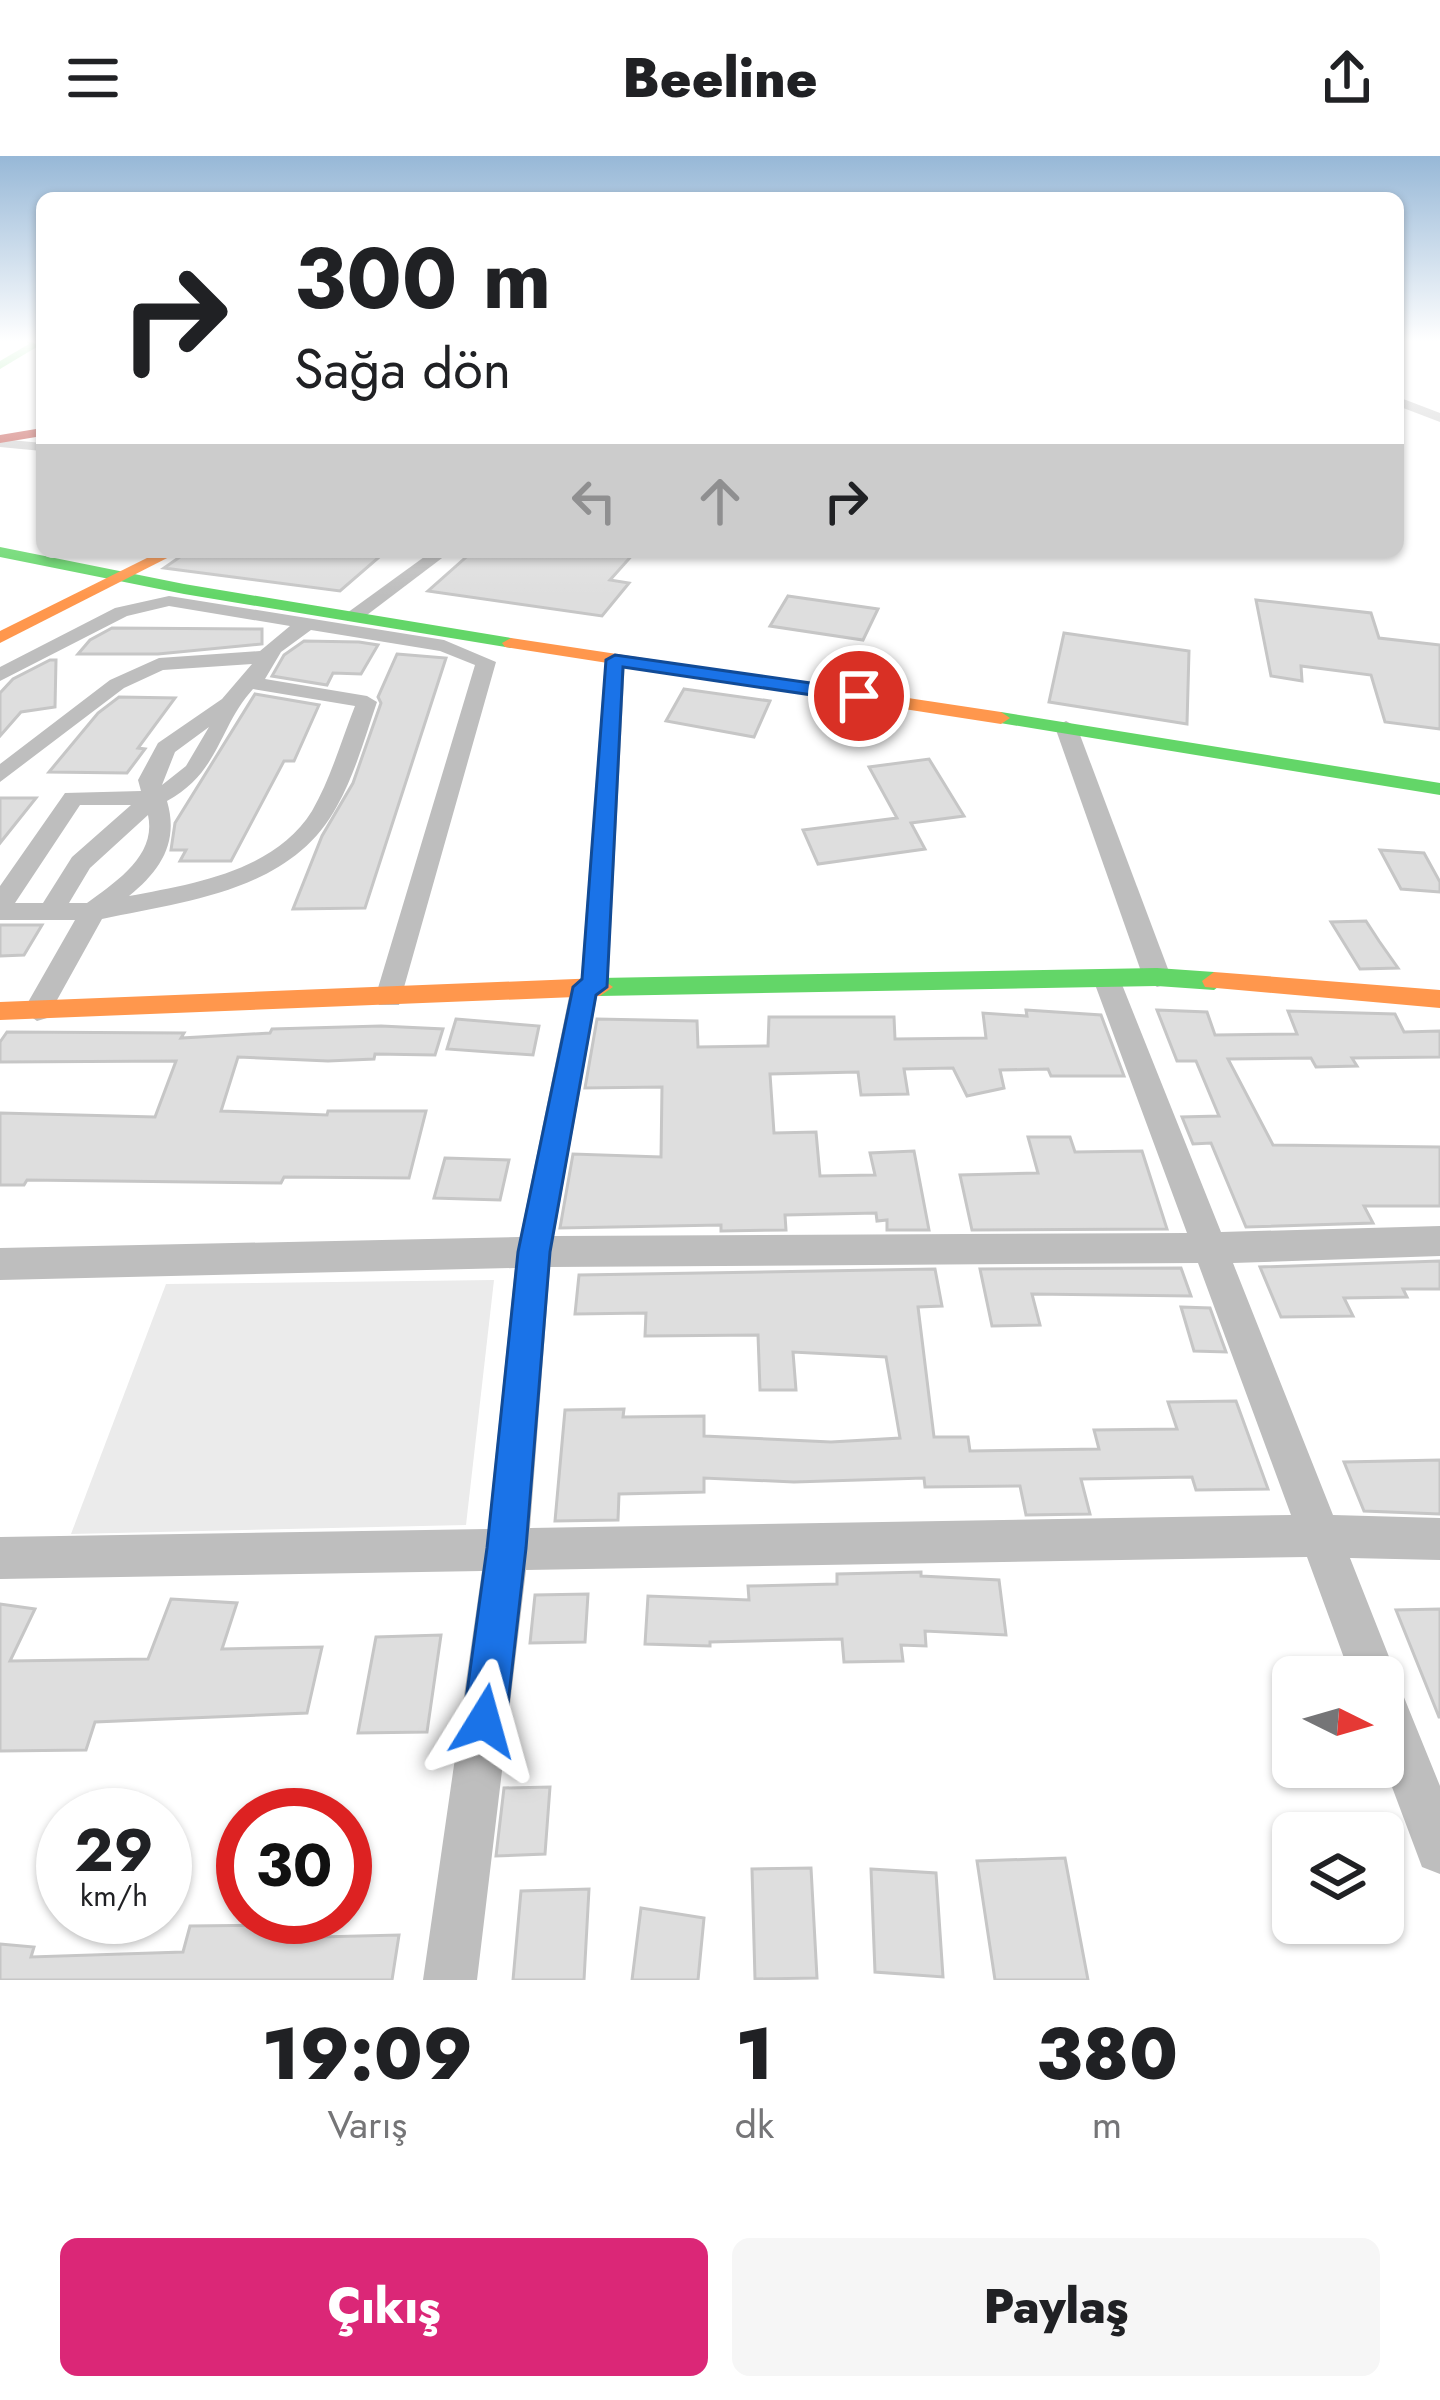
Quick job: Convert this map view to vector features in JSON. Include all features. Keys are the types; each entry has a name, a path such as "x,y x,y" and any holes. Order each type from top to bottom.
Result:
{"street":[{"path":"0,441 36,433"},
{"path":"0,441 36,446"},
{"path":"0,552 118,578 353,617 1440,789"},
{"path":"0,638 159,558"},
{"path":"353,617 434,558"},
{"path":"0,675 122,612 169,601 444,646 486,662 389,998"},
{"path":"37,1011 93,913 153,858 162,824 149,780 166,748 229,703 290,632 308,624"},
{"path":"450,1980 507,1548 534,1252 590,987 615,660"},
{"path":"0,775 117,684 159,664 261,666"},
{"path":"155,798 73,798 0,908 93,913 201,887 267,865 305,836 323,809 368,702 254,683 261,666"},
{"path":"52,912 58,891 92,849 201,767 229,703"},
{"path":"1066,727 1157,977"},
{"path":"0,1010 590,987 1157,977 1440,999"},
{"path":"1107,979 1366,1656"},
{"path":"0,1264 1440,1241"},
{"path":"0,1558 1319,1536 1440,1539"},
{"path":"1404,1756 1440,1849"}],"shaded area":[{"path":"494,1280 466,1525 71,1534 166,1284"}],"building":[{"path":"178,558 378,558 340,591 164,568"},
{"path":"465,558 630,558 610,580 629,583 602,616 428,591"},
{"path":"788,596 878,609 863,640 770,626"},
{"path":"1256,600 1371,613 1379,638 1440,645 1440,729 1385,722 1371,675 1301,666 1302,681 1271,676"},
{"path":"112,628 262,629 262,644 158,654 78,654 90,640"},
{"path":"1064,633 1189,651 1187,724 1049,702"},
{"path":"304,641 378,645 361,674 333,673 327,685 272,676 284,655"},
{"path":"397,654 446,658 365,908 293,909 322,836 353,783 381,703 378,697"},
{"path":"56,660 55,707 21,712 0,736 0,693 13,679"},
{"path":"684,689 770,701 754,737 666,721"},
{"path":"255,694 319,705 294,761 284,761 231,861 180,861 186,850 171,850 175,823"},
{"path":"119,697 175,698 138,748 145,749 127,773 49,772 98,713"},
{"path":"929,759 964,816 911,823 925,849 818,864 803,830 897,818 869,767"},
{"path":"0,798 36,798 0,843"},
{"path":"1380,850 1424,853 1440,882 1440,892 1401,889"},
{"path":"1366,921 1398,968 1360,969 1331,922"},
{"path":"0,925 42,925 24,955 0,956"},
{"path":"1026,1010 1101,1015 1124,1076 1000,1070 1004,1088 967,1096 953,1068 904,1069 908,1094 861,1095 858,1072 770,1074 774,1133 816,1132 820,1176 875,1175 870,1153 914,1151 929,1230 887,1230 887,1220 877,1221 876,1213 785,1215 786,1230 721,1231 721,1225 560,1228 573,1154 661,1157 662,1087 585,1088 597,1019 697,1021 698,1047 768,1046 769,1017 894,1017 895,1039 986,1038 983,1013 1027,1016"},
{"path":"1157,1010 1207,1012 1215,1035 1297,1034 1288,1011 1395,1014 1404,1032 1440,1031 1440,1057 1352,1058 1357,1066 1316,1067 1311,1058 1228,1059 1273,1145 1440,1147 1440,1206 1364,1206 1373,1223 1246,1227 1211,1143 1193,1144 1182,1117 1219,1116 1196,1061 1177,1061"},
{"path":"456,1019 539,1026 533,1055 447,1049"},
{"path":"381,1026 443,1029 435,1055 375,1054 374,1059 328,1061 238,1057 221,1111 327,1115 328,1111 426,1111 409,1178 284,1177 281,1183 27,1180 24,1185 0,1185 0,1113 155,1117 176,1061 0,1062 0,1042 7,1032 184,1033 181,1038"},
{"path":"1028,1137 1070,1137 1075,1152 1142,1151 1167,1229 972,1230 960,1175 1038,1173"},
{"path":"445,1158 509,1160 500,1200 434,1198"},
{"path":"1440,1261 1440,1289 1403,1289 1407,1297 1344,1298 1353,1316 1281,1317 1260,1267"},
{"path":"1181,1268 1191,1296 1032,1294 1040,1325 992,1326 980,1269"},
{"path":"935,1269 942,1306 918,1307 934,1437 968,1437 970,1451 1099,1449 1094,1430 1177,1429 1168,1402 1236,1401 1268,1489 1196,1490 1192,1477 1081,1479 1090,1514 1026,1515 1020,1486 925,1487 924,1478 794,1482 704,1478 704,1492 619,1494 618,1520 555,1521 565,1410 624,1409 623,1417 704,1416 704,1436 831,1442 900,1438 886,1357 793,1352 796,1390 760,1390 758,1335 645,1336 646,1313 575,1314 579,1275"},
{"path":"1181,1307 1210,1308 1226,1352 1194,1351"},
{"path":"1440,1460 1440,1514 1364,1511 1344,1462"},
{"path":"921,1572 921,1576 999,1580 1006,1635 925,1631 926,1646 901,1645 903,1661 844,1662 842,1639 710,1642 710,1646 645,1644 648,1596 749,1600 748,1586 837,1584 837,1574"},
{"path":"588,1594 585,1642 530,1643 535,1595"},
{"path":"171,1599 237,1603 222,1649 322,1647 307,1713 95,1722 86,1750 0,1751 0,1604 35,1609 10,1661 148,1659"},
{"path":"1440,1609 1440,1717 1439,1717 1396,1610"},
{"path":"441,1635 427,1732 358,1733 376,1637"},
{"path":"550,1787 545,1854 496,1856 504,1788"},
{"path":"1065,1858 1088,1980 995,1980 977,1861"},
{"path":"811,1868 817,1978 755,1979 752,1869"},
{"path":"871,1869 936,1873 943,1977 875,1972"},
{"path":"589,1889 584,1980 513,1980 521,1891"},
{"path":"641,1908 704,1918 698,1980 632,1980"},
{"path":"192,1926 216,1926 216,1944 372,1944 372,1936 399,1935 392,1980 0,1980 0,1944 34,1947 31,1957 183,1952 185,1944 192,1944"}],"traffic: fast":[{"path":"0,552 184,589 511,643"},
{"path":"1001,718 1440,789"},
{"path":"600,987 1157,977 1214,981"}],"traffic: slow":[{"path":"0,638 159,558"},
{"path":"511,643 1001,718"},
{"path":"1214,981 1440,999"},
{"path":"0,1011 600,987"}],"traffic: jam":[{"path":"0,439 36,433"}],"route":[{"path":"484,1721 507,1548 534,1252 585,987 594,987 615,660 859,696"}]}
